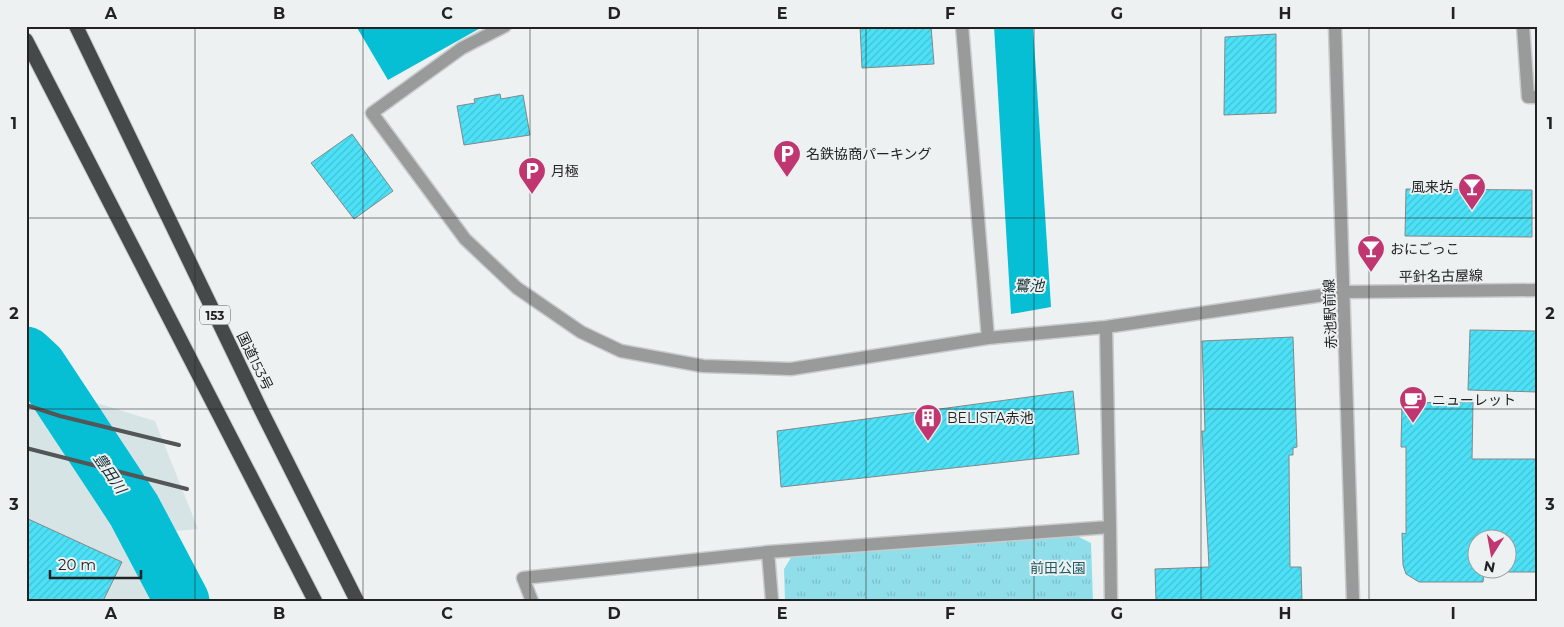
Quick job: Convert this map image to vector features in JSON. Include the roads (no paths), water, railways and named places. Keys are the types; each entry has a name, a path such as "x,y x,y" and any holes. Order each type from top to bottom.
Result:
{"highway":[{"name":"国道153号","path":"76,26 257,402 357,601"},
{"path":"26,40 315,601"}],"street":[{"name":"平針名古屋線","path":"505,26 462,48 372,113 465,239 517,288 581,332 621,351 703,366 791,368 988,338 1106,327 1344,292 1538,290"},
{"path":"962,26 988,338"},
{"name":"赤池駅前線","path":"1335,26 1353,601"},
{"path":"1523,26 1528,97 1538,97"},
{"path":"1106,327 1111,601"},
{"path":"532,601 523,578 768,552 1110,527"},
{"path":"768,552 772,601"}],"water":[{"path":"356,26 484,26 388,80"},
{"name":"鷺池","path":"994,26 1033,26 1051,307 1011,314"}],"waterway":[{"name":"豊田川","path":"26,354 39,366 134,510 182,601"}],"railway":[{"path":"26,405 60,416 179,445"},
{"path":"26,448 187,489"}],"place":[{"name":"名鉄協商パーキング","path":"787,178"},
{"name":"月極","path":"532,195"},
{"name":"風来坊","path":"1472,211"},
{"name":"おにごっこ","path":"1371,273"},
{"name":"ニューレット","path":"1413,424"},
{"name":"BELISTA赤池","path":"928,442"}],"park label":[{"name":"前田公園","path":"1058,568"}]}
